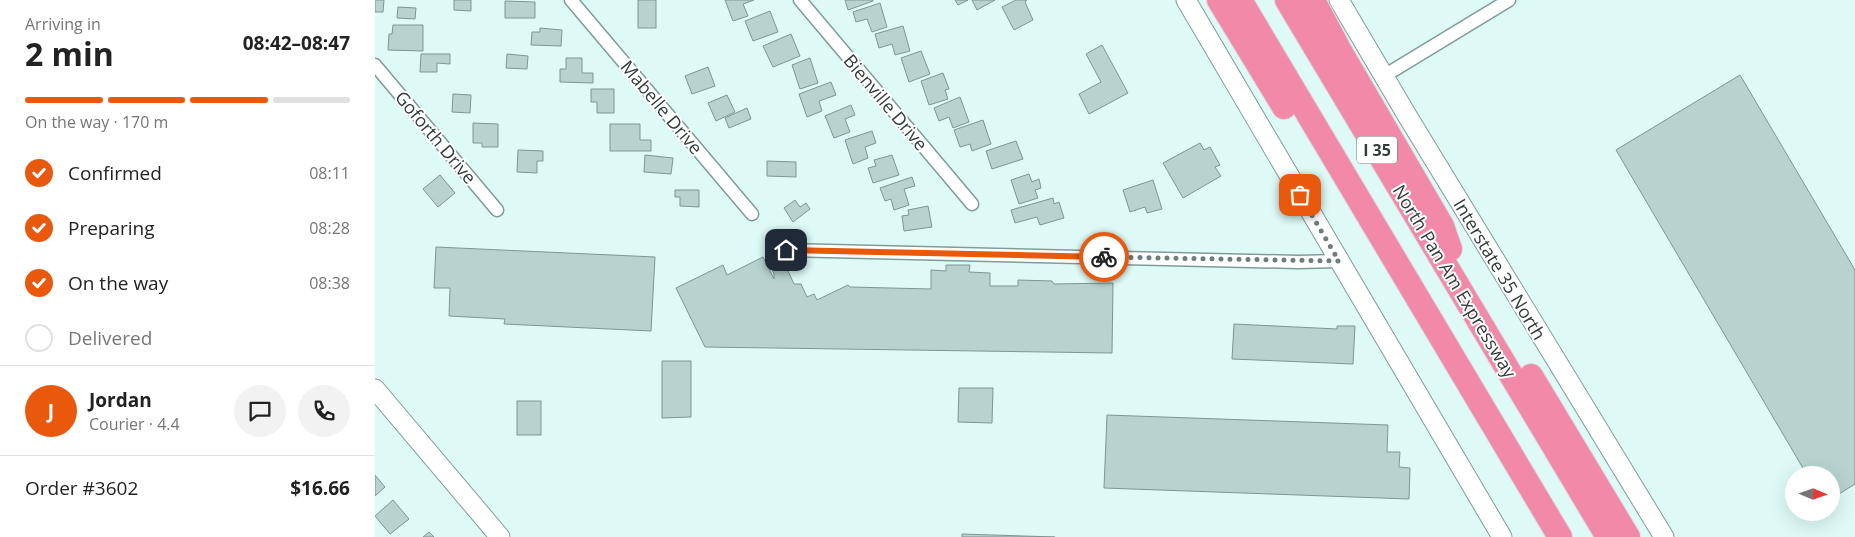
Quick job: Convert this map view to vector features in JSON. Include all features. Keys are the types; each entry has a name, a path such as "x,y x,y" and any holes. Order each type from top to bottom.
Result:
{"highway":[{"path":"1219,0 1318,164 1427,313"},
{"name":"I 35","path":"1240,0 1559,537"},
{"name":"North Pan Am Expressway","path":"1287,0 1608,537"},
{"path":"1313,0 1340,51 1441,226 1467,300"},
{"path":"1438,333 1522,505 1541,537"},
{"path":"1498,352 1529,373 1628,537"}],"main road":[{"path":"1186,0 1502,537"},
{"name":"Interstate 35 North","path":"1339,0 1663,537"},
{"path":"375,389 500,537"}],"street":[{"name":"Mabelle Drive","path":"571,0 752,214"},
{"name":"Bienville Drive","path":"800,0 972,204"},
{"path":"1384,76 1509,0"},
{"name":"Goforth Drive","path":"375,65 497,210"},
{"path":"786,250 1249,261 1339,261"}],"building":[{"path":"375,0 384,0 383,12 375,12"},
{"path":"454,0 471,0 471,11 454,10"},
{"path":"638,0 656,0 656,28 638,28"},
{"path":"725,0 754,0 743,4 748,16 733,21"},
{"path":"845,0 873,0 873,1 848,10"},
{"path":"955,0 968,0 958,5"},
{"path":"972,0 995,0 977,10"},
{"path":"1016,0 1027,0 1025,2 1033,20 1014,30 1002,7"},
{"path":"505,1 535,2 535,18 505,18"},
{"path":"880,3 887,27 872,32 867,19 856,22 853,12"},
{"path":"398,7 416,8 415,19 397,18"},
{"path":"770,11 778,32 753,41 745,21"},
{"path":"393,25 423,25 423,51 388,50 389,34 392,34"},
{"path":"903,26 910,51 895,55 892,44 879,48 875,34"},
{"path":"540,28 562,30 561,46 531,45 532,32 540,32"},
{"path":"791,34 800,56 773,67 763,46"},
{"path":"1102,45 1128,93 1089,114 1079,94 1101,82 1086,54"},
{"path":"921,51 930,74 909,82 901,58"},
{"path":"421,54 450,54 450,64 437,63 437,72 420,72"},
{"path":"507,54 528,56 527,69 506,68"},
{"path":"566,58 582,58 582,73 593,73 593,83 560,82 560,69 566,69"},
{"path":"810,58 818,83 800,89 792,65"},
{"path":"708,67 715,86 692,94 685,76"},
{"path":"943,73 949,89 945,90 948,99 929,105 921,81"},
{"path":"1740,75 1855,270 1855,484 1840,493 1840,466 1802,466 1616,150"},
{"path":"831,82 836,95 819,101 822,111 807,117 799,94"},
{"path":"591,89 614,89 614,113 597,113 597,102 591,102"},
{"path":"453,94 471,95 470,113 452,112"},
{"path":"727,95 735,112 716,121 708,103"},
{"path":"960,97 969,122 953,128 949,117 939,121 934,108"},
{"path":"851,105 855,115 845,119 850,132 834,138 825,116"},
{"path":"747,108 751,119 729,128 725,118"},
{"path":"983,120 991,144 972,151 970,144 960,147 954,130"},
{"path":"473,123 498,124 498,147 482,147 482,143 473,143"},
{"path":"610,124 640,124 640,140 651,140 651,151 610,151"},
{"path":"872,131 876,143 865,147 868,158 853,164 845,140"},
{"path":"1016,141 1023,159 992,169 986,151"},
{"path":"1200,143 1204,150 1210,147 1220,165 1215,167 1221,176 1183,198 1163,163"},
{"path":"518,150 543,151 543,161 537,161 537,173 517,172"},
{"path":"645,155 673,158 671,174 644,172"},
{"path":"892,155 899,175 873,183 868,168 876,166 874,160"},
{"path":"767,161 796,162 796,177 767,176"},
{"path":"1029,174 1032,182 1039,179 1041,188 1035,190 1038,198 1019,204 1011,180"},
{"path":"440,175 455,193 438,207 423,189"},
{"path":"912,177 915,186 904,189 909,205 894,210 891,199 885,201 880,188"},
{"path":"1153,180 1162,209 1147,213 1145,207 1130,212 1123,190"},
{"path":"675,190 699,190 699,207 680,206 680,197 675,197"},
{"path":"1053,198 1054,204 1059,202 1064,218 1040,225 1037,217 1015,223 1011,210"},
{"path":"795,200 800,207 806,203 810,209 793,222 784,208"},
{"path":"928,206 932,227 904,231 902,216 909,215 908,210"},
{"path":"436,247 655,257 651,331 504,324 505,319 449,316 450,288 434,288"},
{"path":"781,256 794,284 801,284 807,297 814,294 817,300 848,285 850,287 931,289 931,270 946,271 946,265 970,265 969,272 990,273 990,286 1018,286 1018,280 1052,281 1054,284 1113,283 1112,353 705,347 676,288 723,265 727,275 763,257 774,279 769,262"},
{"path":"1234,324 1337,329 1337,326 1355,326 1353,364 1232,359"},
{"path":"662,361 691,361 691,417 662,418"},
{"path":"959,388 993,388 992,423 958,422"},
{"path":"517,401 541,401 541,435 517,435"},
{"path":"1107,415 1388,425 1387,452 1400,452 1399,467 1410,468 1409,499 1104,488"},
{"path":"375,475 385,487 375,496"},
{"path":"393,500 409,519 390,534 375,516"},
{"path":"429,532 434,537 423,537"},
{"path":"962,534 1055,537 962,537"}],"way so far":[{"path":"1104,257 1282,262 1339,261 1300,195"}],"route":[{"path":"786,250 1104,257"}]}
